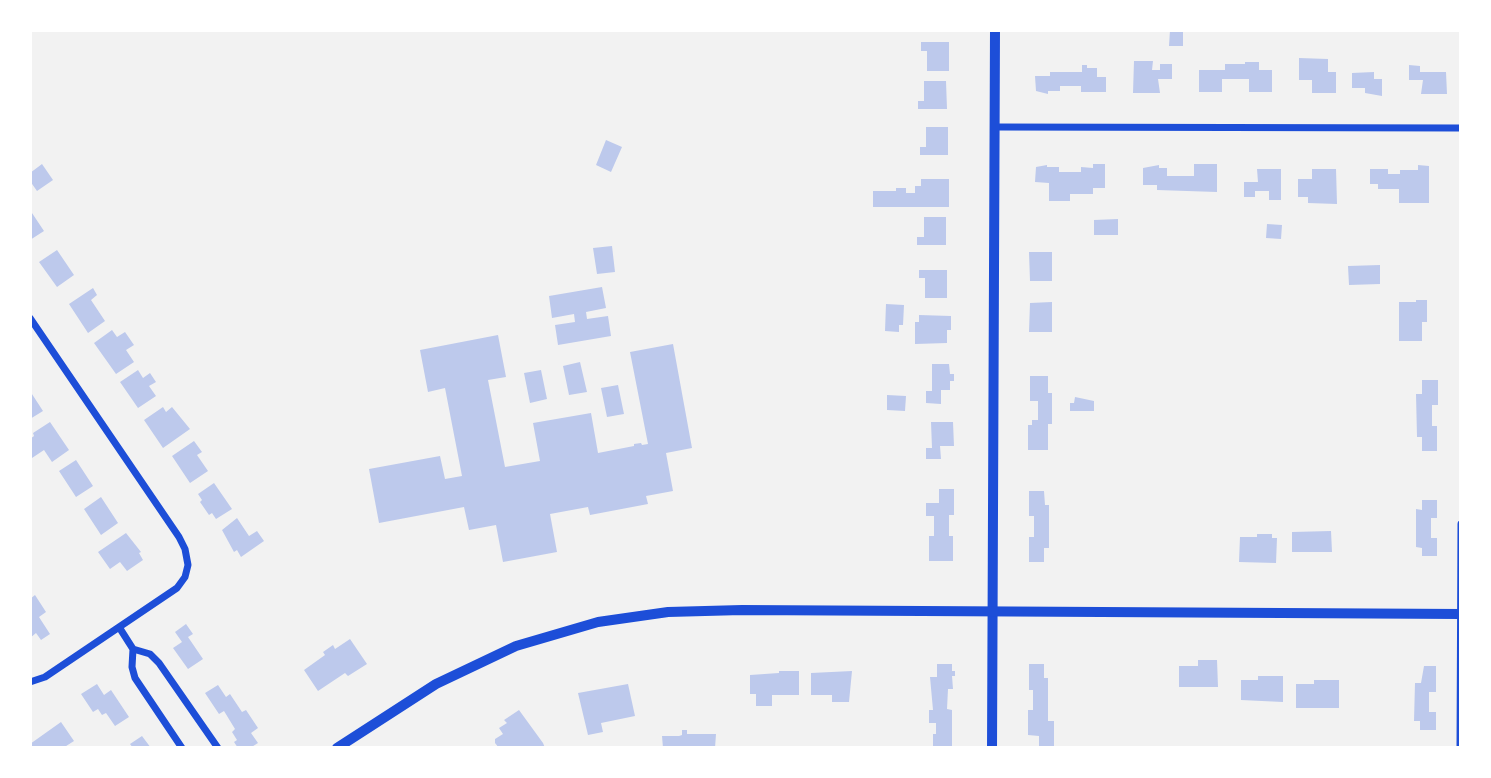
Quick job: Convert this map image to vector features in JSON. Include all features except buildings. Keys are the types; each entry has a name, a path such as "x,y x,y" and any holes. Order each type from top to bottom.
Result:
{"main road":[{"path":"338,748 392,711 458,672 525,642 598,622 690,611 1461,614"}],"street":[{"path":"992,748 995,30"},
{"path":"996,127 1461,128"},
{"path":"30,318 186,550 188,565 182,583 45,677 30,682"},
{"path":"1460,748 1461,524"},
{"path":"119,627 133,649 132,667 135,678 182,748"},
{"path":"133,649 150,654 159,663 218,748"}]}
